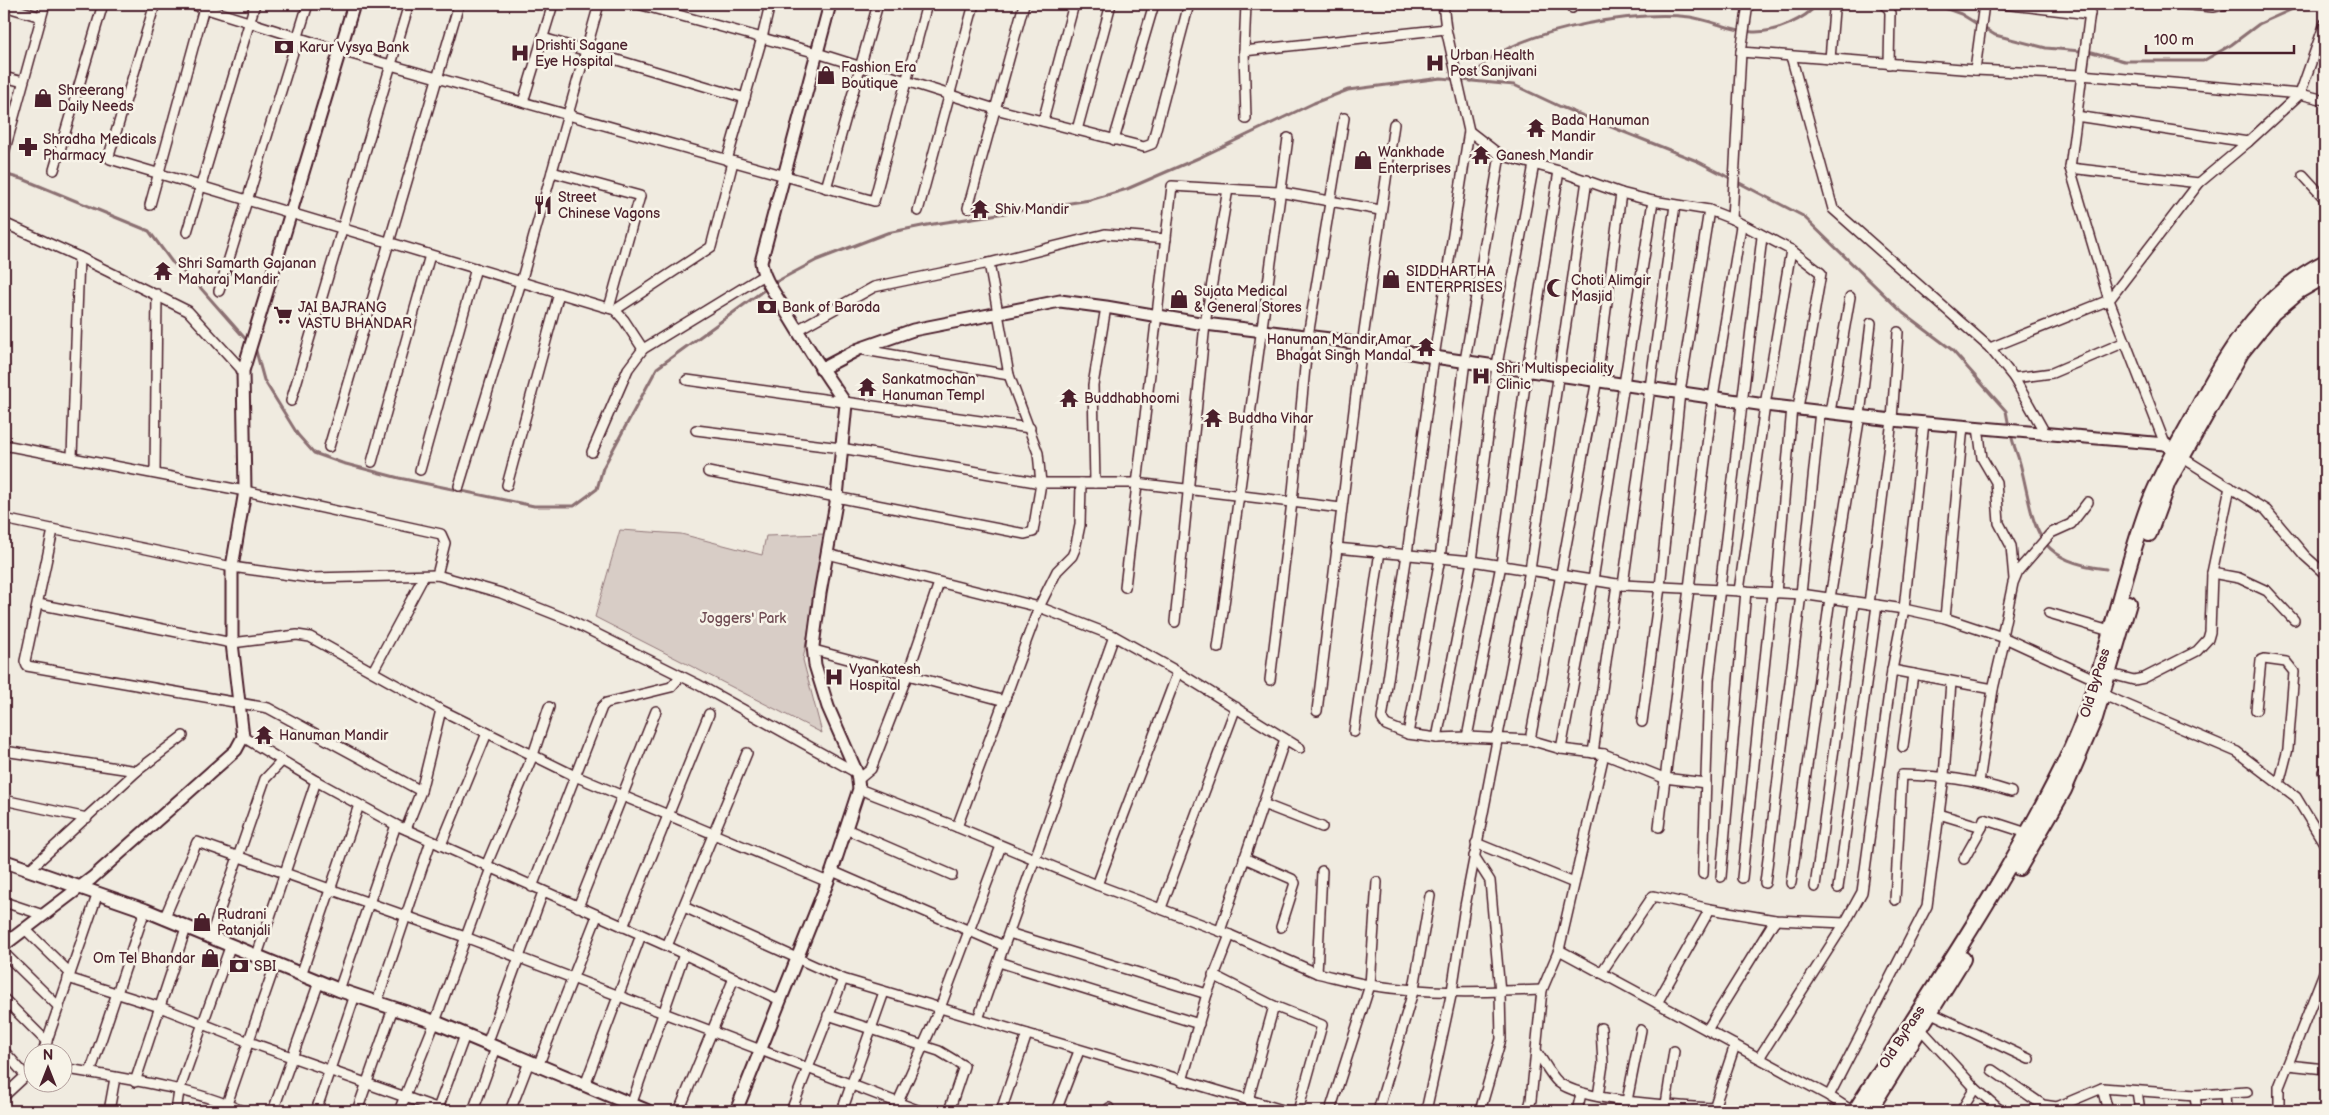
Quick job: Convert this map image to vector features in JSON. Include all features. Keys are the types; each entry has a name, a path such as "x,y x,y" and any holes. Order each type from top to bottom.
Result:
{"main road":[{"name":"Old ByPass","path":"1926,1010 1998,887 2072,747 2100,682 2150,500 2174,451 2220,366 2263,308 2293,280 2319,265"},
{"name":"Old ByPass","path":"2174,451 2206,413 2241,352 2273,313 2299,292 2325,276"},
{"name":"Old ByPass","path":"1853,1111 1926,1010 2064,790 2095,718 2100,682"},
{"path":"4,861 82,886 145,910 256,958 339,990 434,1022 585,1085 630,1108 647,1111"},
{"name":"Old ByPass","path":"1868,1111 1916,1024"}],"street":[{"path":"4,153 45,4"},
{"path":"54,170 103,4"},
{"path":"155,4 109,156 110,159 612,309 624,320 643,349"},
{"path":"191,4 204,6 298,37 437,78 874,202 927,4"},
{"path":"187,232 255,4"},
{"path":"219,291 308,4"},
{"path":"5,942 82,886 236,750 243,737 232,643 232,567 245,491 243,371 354,4"},
{"path":"291,401 341,228 393,65 409,4"},
{"path":"330,447 459,4"},
{"path":"523,102 554,4"},
{"path":"460,486 521,282 599,4"},
{"path":"638,4 652,6 817,53 995,109 1144,147 1152,144 1189,4"},
{"path":"612,309 711,248 745,98 770,4"},
{"path":"830,4 761,262 766,278 775,294 821,369 846,404 837,497 820,593 814,650 815,665 828,708 858,780"},
{"path":"826,188 862,67 878,4"},
{"path":"918,212 951,96 974,4"},
{"path":"968,208 1024,4"},
{"path":"1042,121 1074,4"},
{"path":"1077,130 1111,4"},
{"path":"1114,140 1154,4"},
{"path":"1246,4 1244,51 1246,119"},
{"path":"1443,4 1446,29 1470,131 1434,357 1407,554 1381,713 1382,719 1386,725 1408,734 1437,738 1467,737 1530,740 1561,748 1604,754 1664,778 1706,783"},
{"path":"1732,219 1742,48 1748,4"},
{"path":"1830,59 1834,10 1838,4"},
{"path":"1883,4 1889,9 1890,13 1889,64"},
{"path":"1975,70 1984,4"},
{"path":"2002,4 2090,14"},
{"path":"2091,4 2070,168 2109,300 2125,342 2174,451"},
{"path":"2180,4 2213,7 2228,4"},
{"path":"4,6 41,17"},
{"path":"150,205 204,6"},
{"path":"1990,348 2109,300 2199,183 2248,142 2300,94 2325,24"},
{"path":"1244,51 1446,29"},
{"path":"543,38 745,98"},
{"path":"1742,48 1791,56 1975,70 2081,75 2300,94 2325,100"},
{"path":"1791,56 1833,210 1990,348 2014,378 2045,433"},
{"path":"4,77 23,82"},
{"path":"2076,116 2248,142"},
{"path":"1270,680 1292,502 1308,336 1344,118"},
{"path":"1317,711 1362,344 1394,124"},
{"path":"1470,131 1500,155 1559,171 1653,202 1709,210 1732,219 1741,226 1791,250 1821,272 1795,408 1742,878"},
{"path":"1218,648 1279,192 1288,138"},
{"path":"1408,734 1440,558 1465,361 1500,155"},
{"path":"1437,738 1472,561 1497,366 1534,164"},
{"path":"2070,168 2199,183"},
{"path":"1467,737 1501,565 1527,370 1559,171"},
{"path":"552,172 640,196 612,309"},
{"path":"2303,175 2325,199"},
{"path":"1426,1111 1452,991 1476,844 1530,570 1588,180"},
{"path":"1125,588 1172,186 1279,192 1380,210"},
{"path":"1175,622 1205,324 1228,189"},
{"path":"1530,740 1596,379 1621,193"},
{"path":"1561,748 1593,580 1653,202"},
{"path":"1593,753 1650,387 1676,205"},
{"path":"1642,722 1660,587 1680,392 1709,210"},
{"path":"4,223 157,294 188,311 243,371"},
{"path":"1659,827 1664,778 1691,588 1713,397 1741,226"},
{"path":"797,330 874,287 989,263 1105,234 1166,239"},
{"path":"1703,874 1709,680 1762,237"},
{"path":"1721,877 1743,591 1765,405 1791,250"},
{"path":"2311,285 2325,253"},
{"path":"372,462 430,255"},
{"path":"72,456 79,257"},
{"path":"708,472 1029,534 1035,527 1041,483 1038,453 1009,375 989,263"},
{"path":"420,470 476,268"},
{"path":"592,452 628,369 643,349 766,278"},
{"path":"507,485 559,293"},
{"path":"155,473 157,294"},
{"path":"1765,883 1825,411 1850,297"},
{"path":"821,369 859,349 914,330 998,312 1060,302 1106,307 1205,324 1308,336 1434,357 1765,405 1892,420 2045,433 2174,451 2266,510 2304,556 2325,574"},
{"path":"1095,483 1092,394 1106,307"},
{"path":"1791,883 1830,598 1860,415 1871,323"},
{"path":"1838,888 1873,605 1892,420 1898,332"},
{"path":"2014,378 2052,373 2125,342"},
{"path":"859,349 1009,375"},
{"path":"687,380 846,404 1030,428"},
{"path":"1759,1058 1845,923 1862,892 1892,670 1904,609 1924,422"},
{"path":"1945,618 1963,426"},
{"path":"1983,427 1982,458 1996,482 1999,523 2011,546 2014,579"},
{"path":"696,430 841,448 1041,483 1136,482 1341,508"},
{"path":"4,445 72,456 245,491 441,534 444,543 437,575"},
{"path":"957,827 1039,607 1057,571 1068,560 1075,548 1080,525 1081,483"},
{"path":"2100,682 2139,679 2197,651 2208,638 2210,632 2212,573 2230,487"},
{"path":"1979,782 1993,690 2014,579 2018,571 2053,531 2071,524 2088,502"},
{"path":"4,519 232,567 311,578 437,575 501,593 569,620 680,676 858,780 957,827 1097,885 1230,934 1317,973 1370,985 1452,991 1500,992 1542,990"},
{"path":"53,530 25,662 27,666 268,708 422,791"},
{"path":"1336,548 1472,561 1620,584 1801,594 1904,609 1945,618 2003,637 2100,682 2227,746 2280,784 2300,801 2325,845"},
{"path":"1354,732 1380,552"},
{"path":"827,554 1039,607 1114,636 1178,672 1300,748"},
{"path":"2212,573 2239,578 2267,591 2294,620"},
{"path":"373,671 424,576"},
{"path":"736,1111 830,876 846,829 858,780 871,769 940,583"},
{"path":"1815,887 1854,602"},
{"path":"38,604 232,643 306,636 487,734 575,776 715,834 970,930 1004,946"},
{"path":"2049,613 2115,633"},
{"path":"978,1019 1114,636"},
{"path":"814,650 1005,701"},
{"path":"2256,710 2261,660 2286,662 2294,672 2288,749 2280,784"},
{"path":"1892,670 1993,690"},
{"path":"1097,885 1178,672"},
{"path":"1903,747 1913,674"},
{"path":"532,887 599,712 606,703 671,687 680,676"},
{"path":"1829,1096 1927,906 1944,776 1951,682"},
{"path":"399,1111 434,1022 465,938 488,867 533,755 549,707"},
{"path":"1161,908 1236,708"},
{"path":"406,829 422,791 441,710"},
{"path":"578,907 656,711"},
{"path":"623,927 670,815 709,714"},
{"path":"441,846 487,734"},
{"path":"30,869 137,772 183,736"},
{"path":"243,737 316,781 396,825 641,934 780,1000"},
{"path":"1220,931 1285,739"},
{"path":"4,750 137,772"},
{"path":"667,946 747,753"},
{"path":"1528,1111 1542,990 1559,950 1604,754"},
{"path":"210,938 266,779 282,761"},
{"path":"1895,900 1902,775 1944,776 1979,782 2011,792"},
{"path":"256,958 316,781"},
{"path":"4,800 87,818"},
{"path":"1263,804 1322,827"},
{"path":"301,975 359,805"},
{"path":"1939,814 1982,827"},
{"path":"1964,859 1982,827 1984,819 2027,833"},
{"path":"339,990 396,825"},
{"path":"846,829 952,875"},
{"path":"376,1002 431,841"},
{"path":"164,919 197,842 406,916 760,1048 896,1107 920,1111"},
{"path":"1476,844 1574,883"},
{"path":"896,1107 940,1008 1001,846"},
{"path":"1474,856 1490,881 1500,992 1501,1039 1480,1111"},
{"path":"1244,858 1292,879 1295,883 1281,927"},
{"path":"1317,973 1322,871"},
{"path":"1330,1111 1370,985 1377,882"},
{"path":"473,1111 519,958 543,892"},
{"path":"4,999 47,1042 98,893"},
{"path":"1378,1111 1414,988 1430,896"},
{"path":"1602,973 1654,896 1710,909 1775,920 1845,923"},
{"path":"4,902 43,915"},
{"path":"684,907 796,960 843,979 1286,1111"},
{"path":"1656,1003 1710,909"},
{"path":"90,1073 145,910"},
{"path":"510,1111 534,1064 573,978 597,916"},
{"path":"1707,1030 1775,920"},
{"path":"135,1082 186,928"},
{"path":"25,929 69,975 203,1022 249,1042 367,1082 440,1110 465,1035"},
{"path":"1008,933 1207,994"},
{"path":"585,1085 641,934"},
{"path":"1182,1081 1213,975 1230,934"},
{"path":"176,1111 179,1090 230,947"},
{"path":"1559,950 1829,1096 1853,1111"},
{"path":"4,953 59,1007"},
{"path":"630,1108 684,954"},
{"path":"998,962 1199,1024"},
{"path":"227,1104 276,965"},
{"path":"2279,1111 2278,1087 2325,971"},
{"path":"1213,975 1274,1006 1322,1024 1298,1111"},
{"path":"679,1111 734,978"},
{"path":"791,1111 843,979"},
{"path":"273,1111 319,982"},
{"path":"842,1111 884,992"},
{"path":"316,1111 355,995"},
{"path":"1248,1100 1274,1006"},
{"path":"357,1111 393,1008"},
{"path":"1926,1010 2029,1059"},
{"path":"828,1015 939,1051 964,1066 948,1111"},
{"path":"1916,1024 1975,1088 2001,1111"},
{"path":"1598,1096 1603,1064 1601,1028"},
{"path":"1625,1111 1642,1030"},
{"path":"1001,1111 1027,1034"},
{"path":"1714,1109 1735,1045"},
{"path":"1056,1111 1080,1051"},
{"path":"1536,1051 1558,1082 1581,1094 1666,1108 1751,1111"},
{"path":"1666,1108 1674,1051"},
{"path":"4,1052 22,1067"},
{"path":"2288,1065 2325,1069"},
{"path":"72,1070 179,1090 227,1104 242,1111"},
{"path":"1992,1070 2043,1105 2058,1109 2102,1088 2195,1095 2247,1092"},
{"path":"109,1111 115,1078"},
{"path":"4,1096 22,1079"},
{"path":"1961,1111 1975,1088"},
{"path":"2102,1088 2108,1111"},
{"path":"2137,1091 2140,1111"},
{"path":"2224,1093 2226,1111"},
{"path":"1577,1111 1581,1094"},
{"path":"2195,1095 2197,1111"}],"green space":[{"name":"Joggers' Park","path":"620,530 681,534 762,555 766,536 825,534 803,660 822,733 595,617"}],"waterway":[{"path":"1471,81 1491,58 1511,47 1560,30 1615,19 1668,16 1690,17 1737,30 1761,32 1779,28 1797,20 1812,10 1817,4"},
{"path":"1934,4 1961,14 1995,35 2046,48 2092,52 2124,61 2203,61 2231,45 2259,24 2304,4"},
{"path":"772,284 817,260 887,233 1090,200 1127,189 1203,156 1314,103 1348,90 1441,78 1514,85 1561,107 1697,161 1803,216 1903,313 1951,349 2006,411 2009,427"},
{"path":"4,174 25,180 149,231 172,262 198,285 249,343"},
{"path":"253,347 256,351 264,380 298,435 314,453 342,463 399,478 534,506 574,506 597,489 603,468 657,368 767,288"},
{"path":"2011,434 2030,507 2041,537 2051,549 2064,558 2082,565 2106,569"}],"place":[{"name":"Karur Vysya Bank","path":"284,47"},
{"name":"Drishti Sagane Eye Hospital","path":"520,53"},
{"name":"Urban Health Post Sanjivani","path":"1435,63"},
{"name":"Fashion Era Boutique","path":"826,75"},
{"name":"Shreerang Daily Needs","path":"43,98"},
{"name":"Bada Hanuman Mandir","path":"1536,128"},
{"name":"Shradha Medicals Pharmacy","path":"28,147"},
{"name":"Ganesh Mandir","path":"1481,155"},
{"name":"Wankhade Enterprises","path":"1363,160"},
{"name":"Street Chinese Vagons","path":"543,205"},
{"name":"Shiv Mandir","path":"980,209"},
{"name":"Shri Samarth Gajanan Maharaj Mandir","path":"163,271"},
{"name":"SIDDHARTHA ENTERPRISES","path":"1391,279"},
{"name":"Choti Alimgir Masjid","path":"1556,288"},
{"name":"Sujata Medical & General Stores","path":"1179,299"},
{"name":"Bank of Baroda","path":"767,307"},
{"name":"JAI BAJRANG VASTU BHANDAR","path":"283,315"},
{"name":"Hanuman Mandir,Amar Bhagat Singh Mandal","path":"1426,347"},
{"name":"Shri Multispeciality Clinic","path":"1481,376"},
{"name":"Sankatmochan Hanuman Templ","path":"867,387"},
{"name":"Buddhabhoomi","path":"1069,398"},
{"name":"Buddha Vihar","path":"1213,418"},
{"name":"Vyankatesh Hospital","path":"834,677"},
{"name":"Hanuman Mandir","path":"264,735"},
{"name":"Rudrani Patanjali","path":"202,922"},
{"name":"Om Tel Bhandar","path":"210,958"},
{"name":"SBI","path":"239,966"}]}
